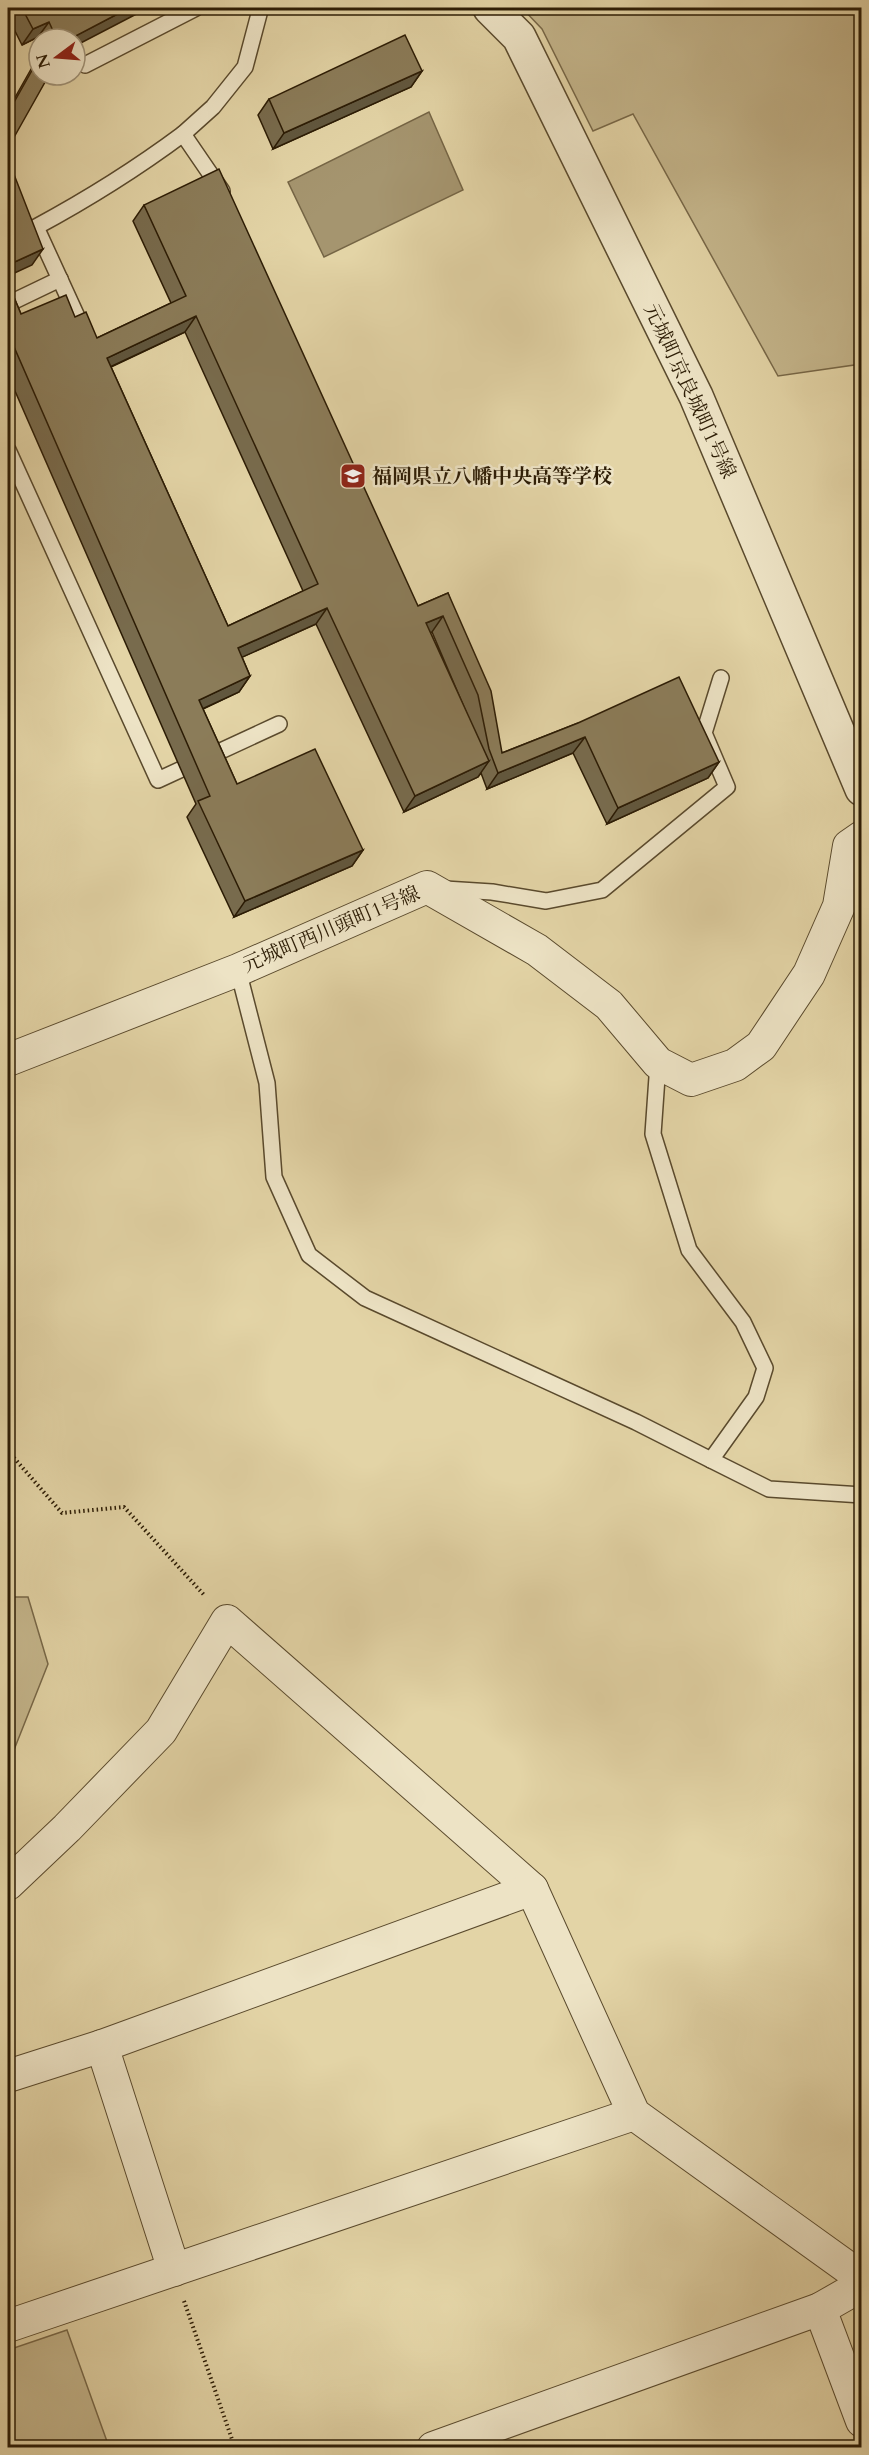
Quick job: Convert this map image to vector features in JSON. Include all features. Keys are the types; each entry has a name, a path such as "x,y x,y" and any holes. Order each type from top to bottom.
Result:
{"street":[{"name":"元城町京良城町1号線","path":"490,8 519,37 696,396 861,789"},
{"path":"657,1063 691,1080 735,1065 761,1046 808,974 839,906 849,846 861,837"},
{"name":"元城町西川頭町1号線","path":"8,1059 238,970 427,887 537,950 609,1005 657,1063"},
{"path":"8,1884 67,1828 161,1731 227,1620 532,1889 634,2114 861,2278"},
{"path":"8,2076 102,2046 532,1889"},
{"path":"102,2046 174,2270"},
{"path":"8,2326 634,2114"},
{"path":"433,2448 820,2309 861,2285"},
{"path":"820,2309 861,2421"}],"lane":[{"path":"87,63 196,8"},
{"path":"86,335 36,227 88,199 133,170 183,134 213,107 245,67 259,8"},
{"path":"183,134 230,203"},
{"path":"8,304 60,279"},
{"path":"8,450 158,780 279,724"},
{"path":"427,887 492,892 546,901 602,890 727,787 704,733 721,678"},
{"path":"238,970 267,1083 274,1177 309,1255 365,1298 636,1422 769,1489 861,1495"},
{"path":"657,1063 653,1134 689,1250 743,1322 765,1368 756,1397 711,1460"}],"path":[{"path":"8,1451 62,1513 124,1507 227,1620"},
{"path":"174,2270 235,2448"}],"shaded area":[{"path":"522,8 861,8 861,364 778,376 633,114 593,131 542,29"},
{"path":"429,112 463,190 324,257 288,182"},
{"path":"8,1597 28,1597 48,1664 8,1761"},
{"path":"67,2330 109,2447 8,2447 8,2350"}],"building":[{"path":"22,8 129,8 87,30 87,27 51,27 49,22 32,27"},
{"path":"405,35 422,71 284,133 269,99"},
{"path":"27,79 27,87 42,87 8,148 8,113"},
{"path":"8,159 43,249 8,265"},
{"path":"219,169 418,606 448,593 491,691 502,753 578,723 679,677 719,762 618,808 585,737 498,773 489,749 478,695 443,616 426,623 489,761 415,796 327,608 238,648 250,676 199,700 237,784 315,749 363,850 245,901 198,801 210,796 8,333 8,283 21,314 66,295 75,317 86,312 97,338 186,296 144,205","holes":["196,316 318,584 228,626 107,358"]}],"place":[{"name":"福岡県立八幡中央高等学校","path":"353,476"}]}
